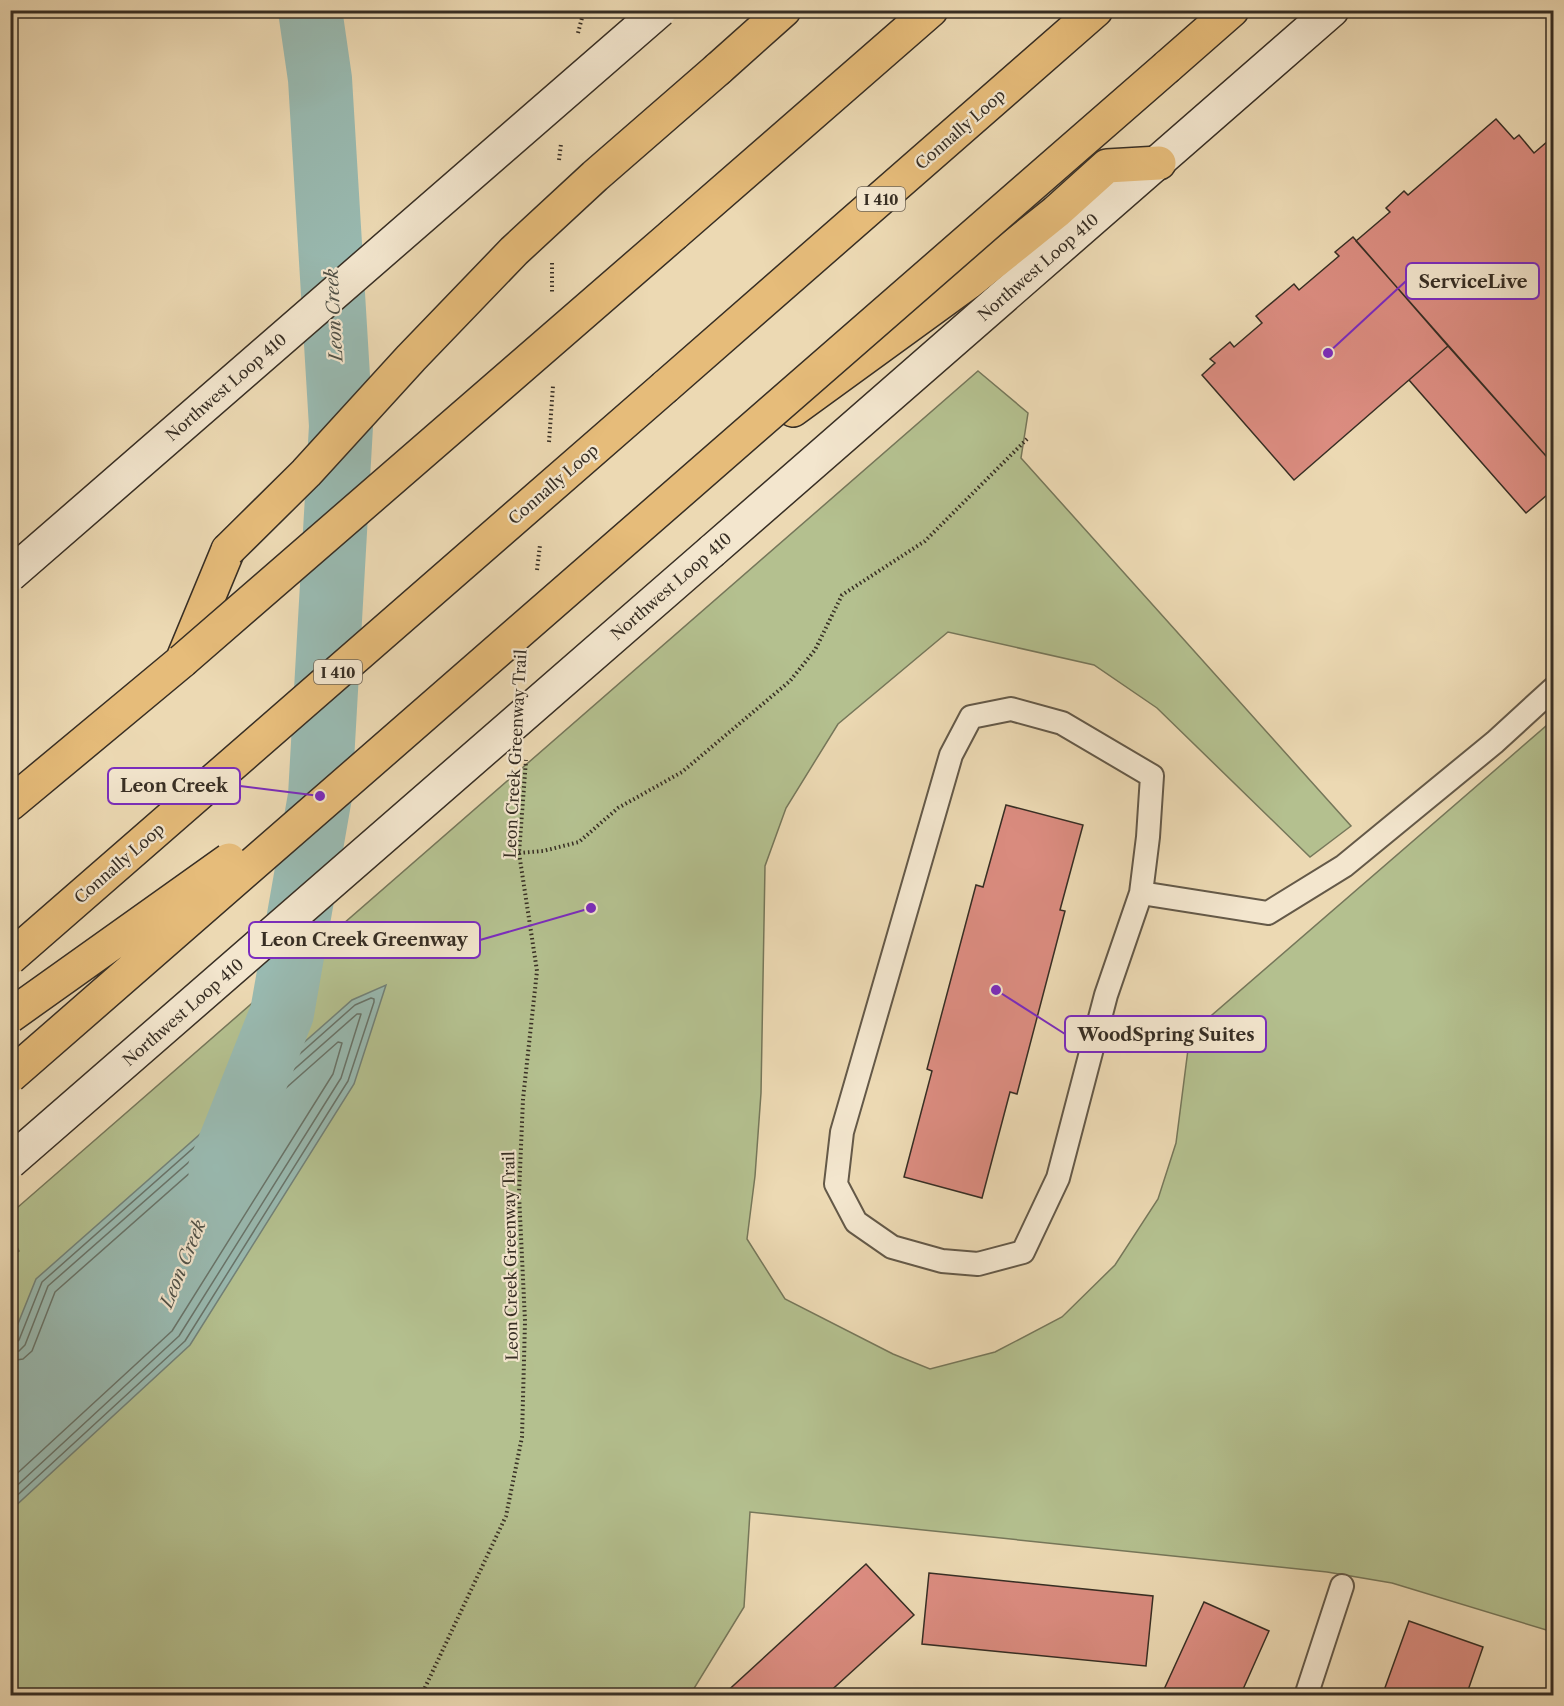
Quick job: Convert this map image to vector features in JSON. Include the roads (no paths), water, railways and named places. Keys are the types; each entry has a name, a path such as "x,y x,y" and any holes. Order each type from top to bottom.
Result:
{"highway":[{"path":"182,661 228,550 306,473 411,358 514,252 595,176 784,10"},
{"path":"10,804 182,661 931,10"},
{"name":"Connally Loop","path":"10,958 1096,10"},
{"path":"10,1076 1232,10"},
{"path":"10,1016 339,781 659,515 805,401 962,287 1056,212 1107,166 1159,162"}],"main road":[{"name":"Northwest Loop 410","path":"10,575 660,10"},
{"name":"Northwest Loop 410","path":"10,1162 1332,10"}],"lane":[{"path":"1141,893 1268,913 1344,866 1495,742 1554,688"},
{"path":"1011,710 1062,723 1152,776 1141,893 1106,995 1058,1178 1023,1252 978,1264 942,1261 892,1247 856,1222 836,1184 842,1132 951,755 971,717 1011,710"},
{"path":"1306,1695 1342,1586"}],"water":[{"path":"386,985 354,1084 190,1345 11,1510 11,1341 36,1279 352,1000"}],"waterway":[{"name":"Leon Creek","path":"220,1169 282,1013 320,796 341,426 320,79 310,10"}],"place":[{"name":"ServiceLive","path":"1328,353"},
{"name":"Leon Creek","path":"320,796"},
{"name":"Leon Creek Greenway","path":"591,908"},
{"name":"WoodSpring Suites","path":"996,990"}]}
